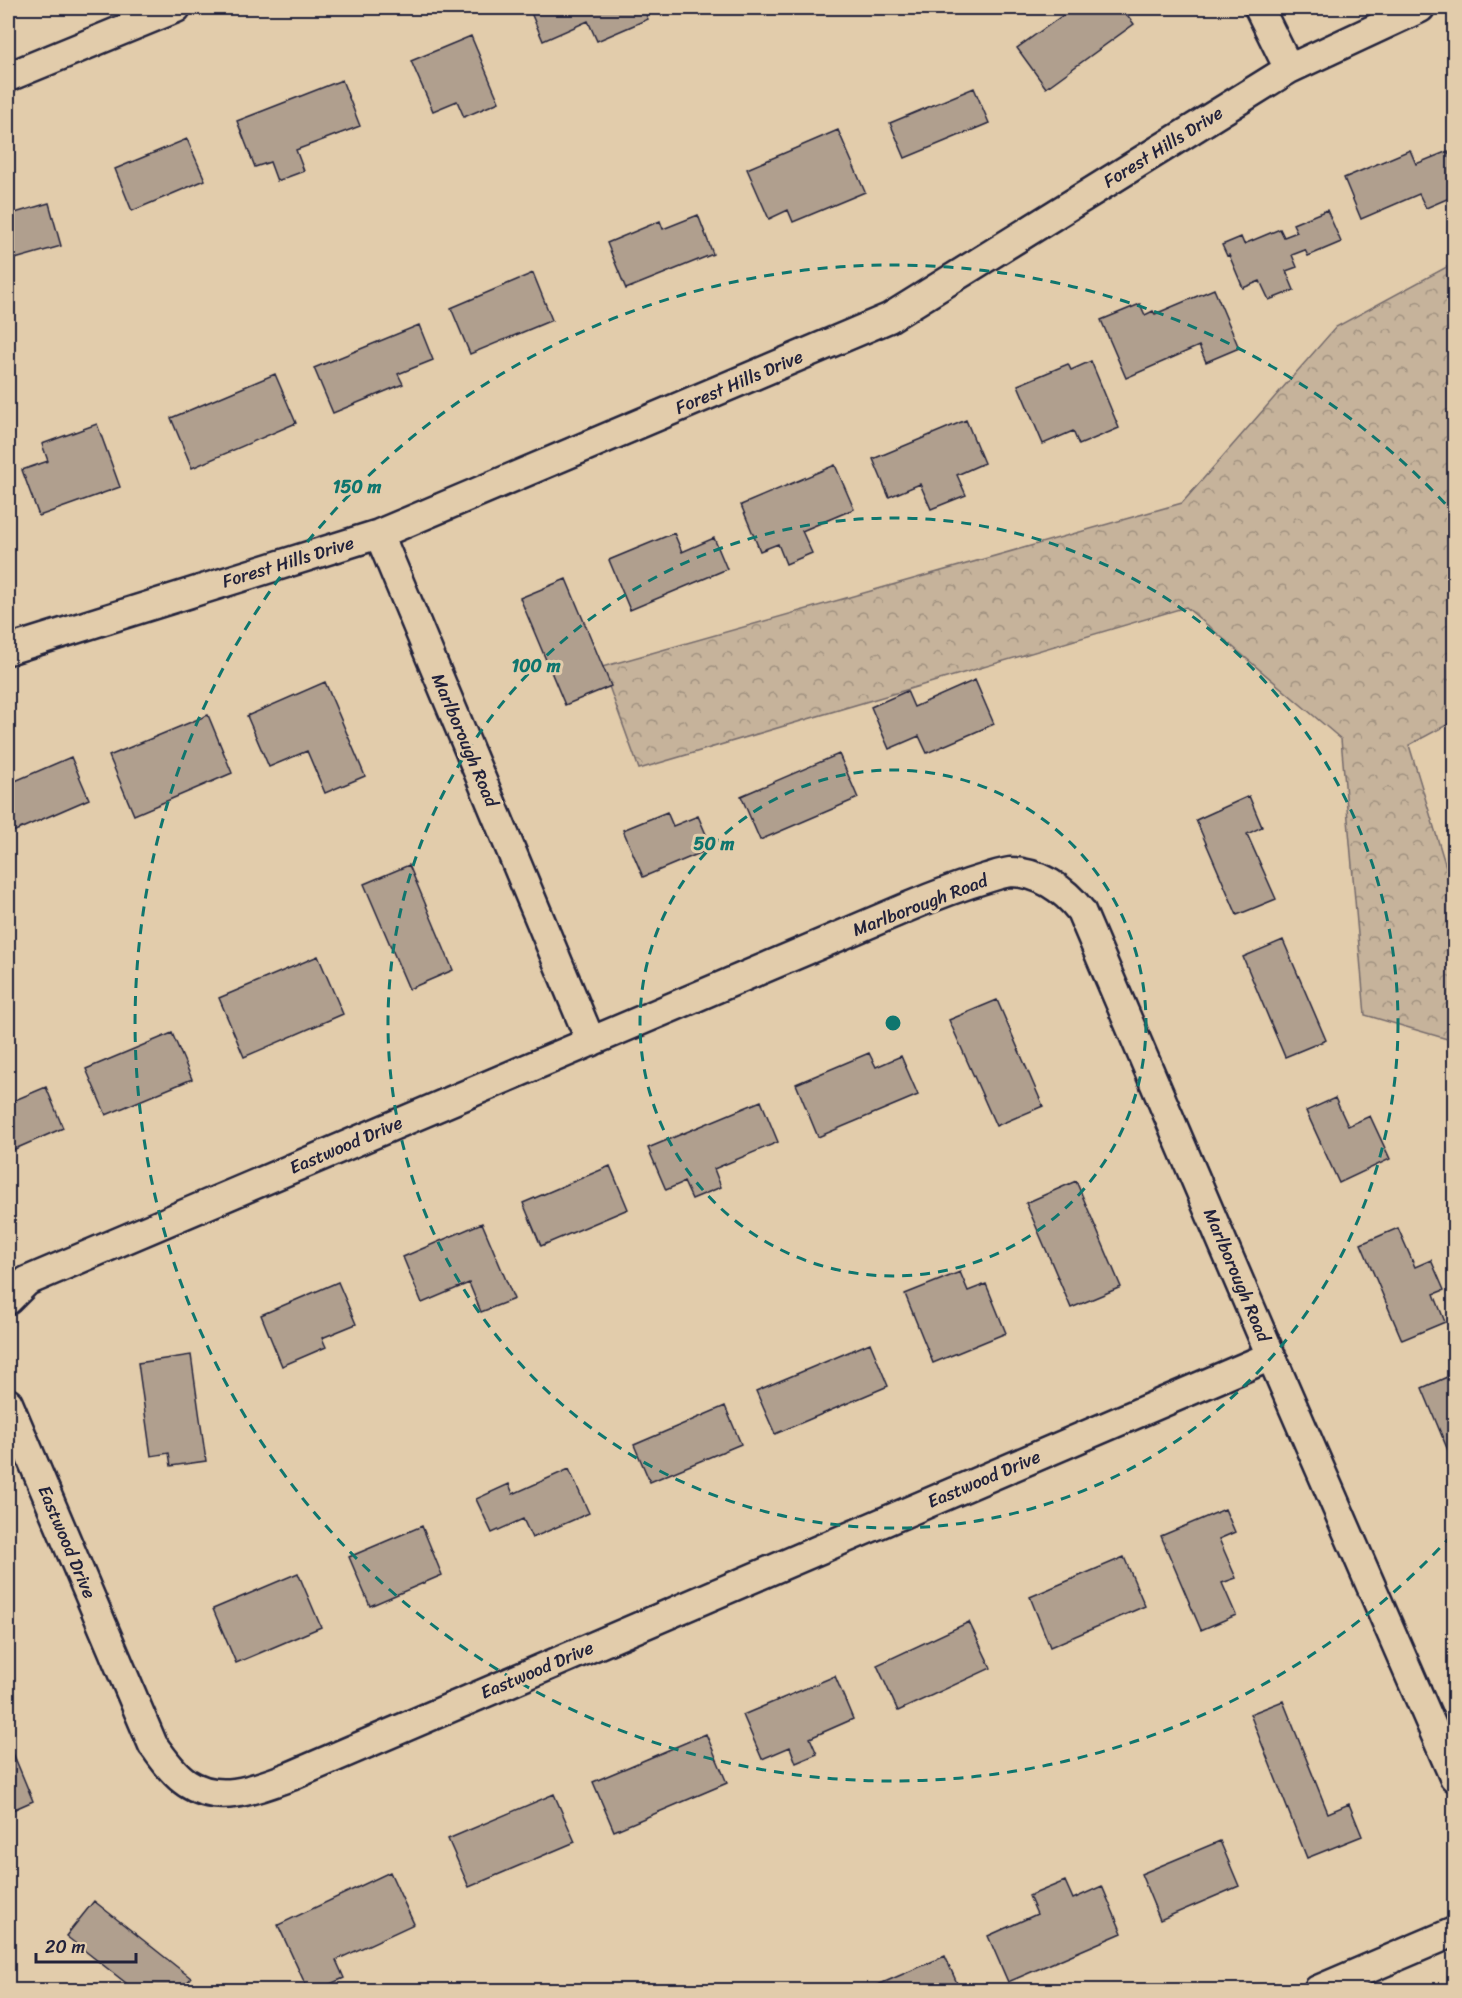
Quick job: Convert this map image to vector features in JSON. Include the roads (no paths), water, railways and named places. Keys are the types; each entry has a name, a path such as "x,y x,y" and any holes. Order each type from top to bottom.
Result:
{"street":[{"path":"8,77 176,8"},
{"path":"1259,8 1288,69"},
{"name":"Forest Hills Drive","path":"8,650 379,534 889,318 1288,69 1420,8"},
{"name":"Marlborough Road","path":"379,534 591,1042 908,907 968,884 1009,872 1032,875 1064,892 1081,911 1271,1356 1455,1777"},
{"name":"Eastwood Drive","path":"8,1300 27,1281 591,1042"},
{"name":"Eastwood Drive","path":"8,1403 153,1744 171,1768 188,1783 205,1791 229,1794 257,1789 291,1776 1271,1356"},
{"path":"1318,1990 1455,1932"}]}
